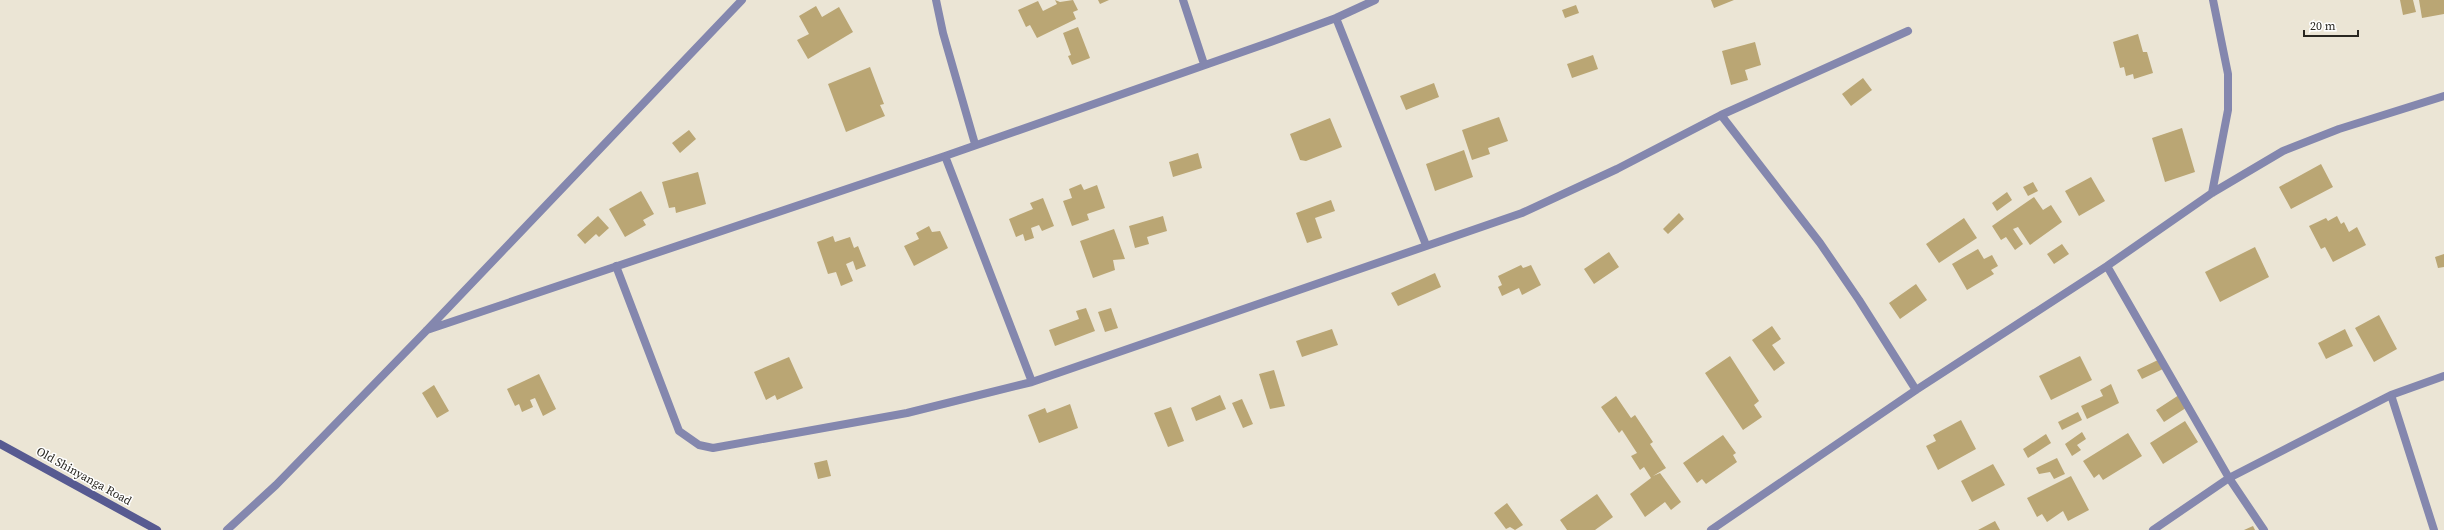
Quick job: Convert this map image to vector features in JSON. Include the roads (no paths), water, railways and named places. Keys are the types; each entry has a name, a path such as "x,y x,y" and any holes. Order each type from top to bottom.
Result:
{"main road":[{"name":"Old Shinyanga Road","path":"0,444 157,530"}],"street":[{"path":"227,530 276,485 427,330 742,0"},
{"path":"936,0 942,33 975,144"},
{"path":"1183,0 1204,64"},
{"path":"427,330 945,156 975,144 1336,18 1375,0"},
{"path":"2212,193 2228,110 2228,81 2213,0"},
{"path":"1336,18 1426,245"},
{"path":"616,266 679,431 689,440 706,447 713,448 907,413 1032,382 1522,213 1617,169 1721,115 1908,31"},
{"path":"1711,530 1916,390 2107,266 2212,193 2283,151 2339,129 2444,96"},
{"path":"1721,115 1820,243 1859,300 1916,390"},
{"path":"945,156 1032,382"},
{"path":"2107,266 2229,478 2264,530"},
{"path":"2153,530 2229,478 2391,395 2444,376"},
{"path":"2391,395 2434,530"}]}
